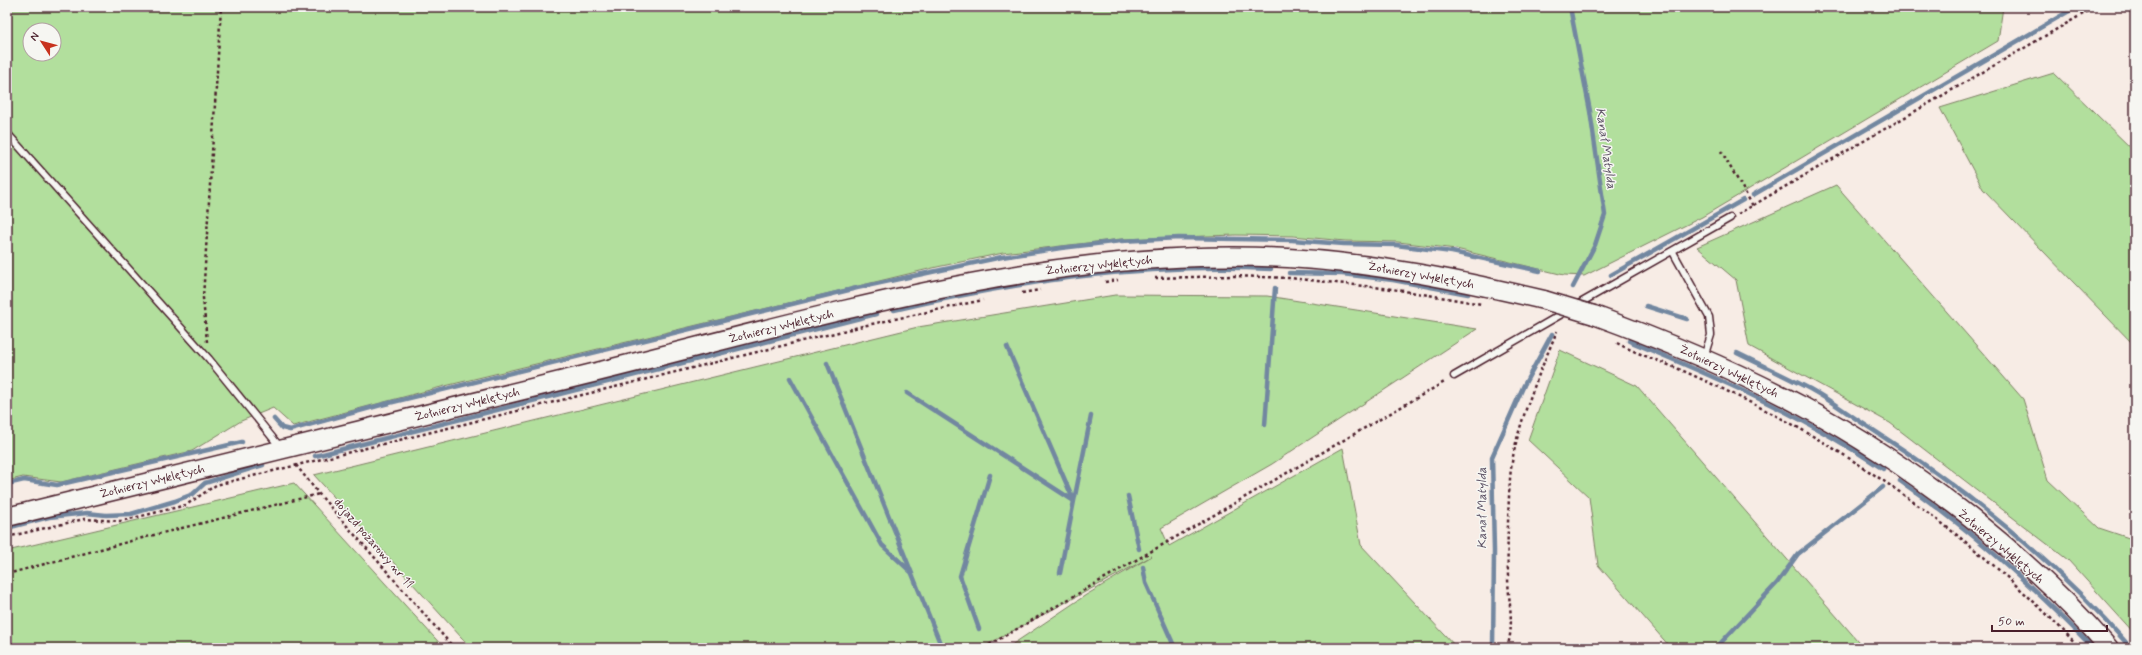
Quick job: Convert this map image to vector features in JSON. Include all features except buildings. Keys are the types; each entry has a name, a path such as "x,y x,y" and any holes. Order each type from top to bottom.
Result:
{"main road":[{"name":"Żołnierzy Wyklętych","path":"7,516 863,306 1007,275 1123,260 1180,258 1292,258 1395,269 1451,278 1544,300 1594,315 1704,358 1803,406 1872,448 1928,486 2014,555 2060,597 2109,648"}],"lane":[{"path":"7,133 209,359 281,448"},
{"path":"1454,376 1730,218"},
{"path":"1673,252 1709,317 1711,335 1704,358"}],"path":[{"path":"209,359 204,298 221,7"},
{"path":"1730,218 2095,7"},
{"path":"1721,151 1753,206"},
{"path":"1153,278 1234,276 1305,279 1392,289 1474,304 1489,304"},
{"path":"1103,282 1125,279"},
{"path":"1017,293 1045,289"},
{"path":"7,537 84,519 121,521 154,513 186,505 216,486 859,327 988,299"},
{"path":"1507,648 1512,634 1508,576 1510,477 1519,434 1534,385 1557,332"},
{"path":"1614,341 1716,386 1790,424 1860,466 1915,503 2001,570 2046,611 2080,648"},
{"path":"984,648 1454,376"},
{"name":"dojazd pożarowy nr 11","path":"281,448 319,494 454,648"},
{"path":"7,574 146,537 319,494"}],"green space":[{"path":"7,7 2003,7 1998,41 1702,217 1584,276 1564,275 1456,249 1398,242 1345,241 1293,236 1236,235 1121,239 1003,253 937,267 445,386 293,426 273,408 241,421 192,451 61,482 23,477 7,481"},
{"path":"2054,73 2135,152 2135,346 1983,189 1940,108"},
{"path":"1836,185 2023,399 2048,480 2099,528 2135,540 2135,634 2068,560 1890,423 1749,346 1736,280 1697,247"},
{"path":"1115,295 1267,296 1477,329 1272,464 1161,528 1169,546 1343,448 1361,545 1457,648 1007,648 1086,595 1152,556 981,648 471,648 314,475 918,327"},
{"path":"1560,350 1637,386 1864,648 1671,648 1598,565 1589,497 1528,440"},
{"path":"294,483 444,648 7,648 7,551"}],"waterway":[{"name":"Kanał Matylda","path":"1570,7 1590,111 1605,215 1595,245 1573,287"},
{"path":"1753,195 2076,7"},
{"path":"1611,275 1743,200"},
{"path":"274,419 282,428 290,430 381,405 857,288 1002,257 1061,248 1121,241 1179,238 1292,240 1344,244 1396,245 1452,252 1540,271"},
{"path":"894,310 987,291 1081,276 1176,269 1271,269"},
{"path":"1289,273 1342,274 1393,280 1468,294"},
{"path":"1265,425 1275,288"},
{"path":"1646,306 1687,319"},
{"path":"315,456 876,314"},
{"name":"Kanał Matylda","path":"1493,648 1494,551 1492,457 1524,385 1552,334"},
{"path":"1629,341 1695,369 1791,415 1822,431 1883,469"},
{"path":"1007,347 1074,501 1060,573"},
{"path":"1737,353 1818,394 1908,453 1977,503 2010,530 2073,587 2131,648"},
{"path":"827,363 942,648"},
{"path":"790,378 882,545 911,572"},
{"path":"907,393 1074,501 1091,416"},
{"path":"7,484 24,480 57,485 242,442"},
{"path":"7,528 49,517 87,513 106,515 131,514 193,494 205,483 263,465"},
{"path":"979,629 960,576 990,475"},
{"path":"1900,481 1926,499 1977,539 2025,581 2093,648"},
{"path":"1716,648 1777,583 1798,554 1883,487"},
{"path":"1128,496 1139,549"},
{"path":"1143,567 1146,583 1175,648"}]}
